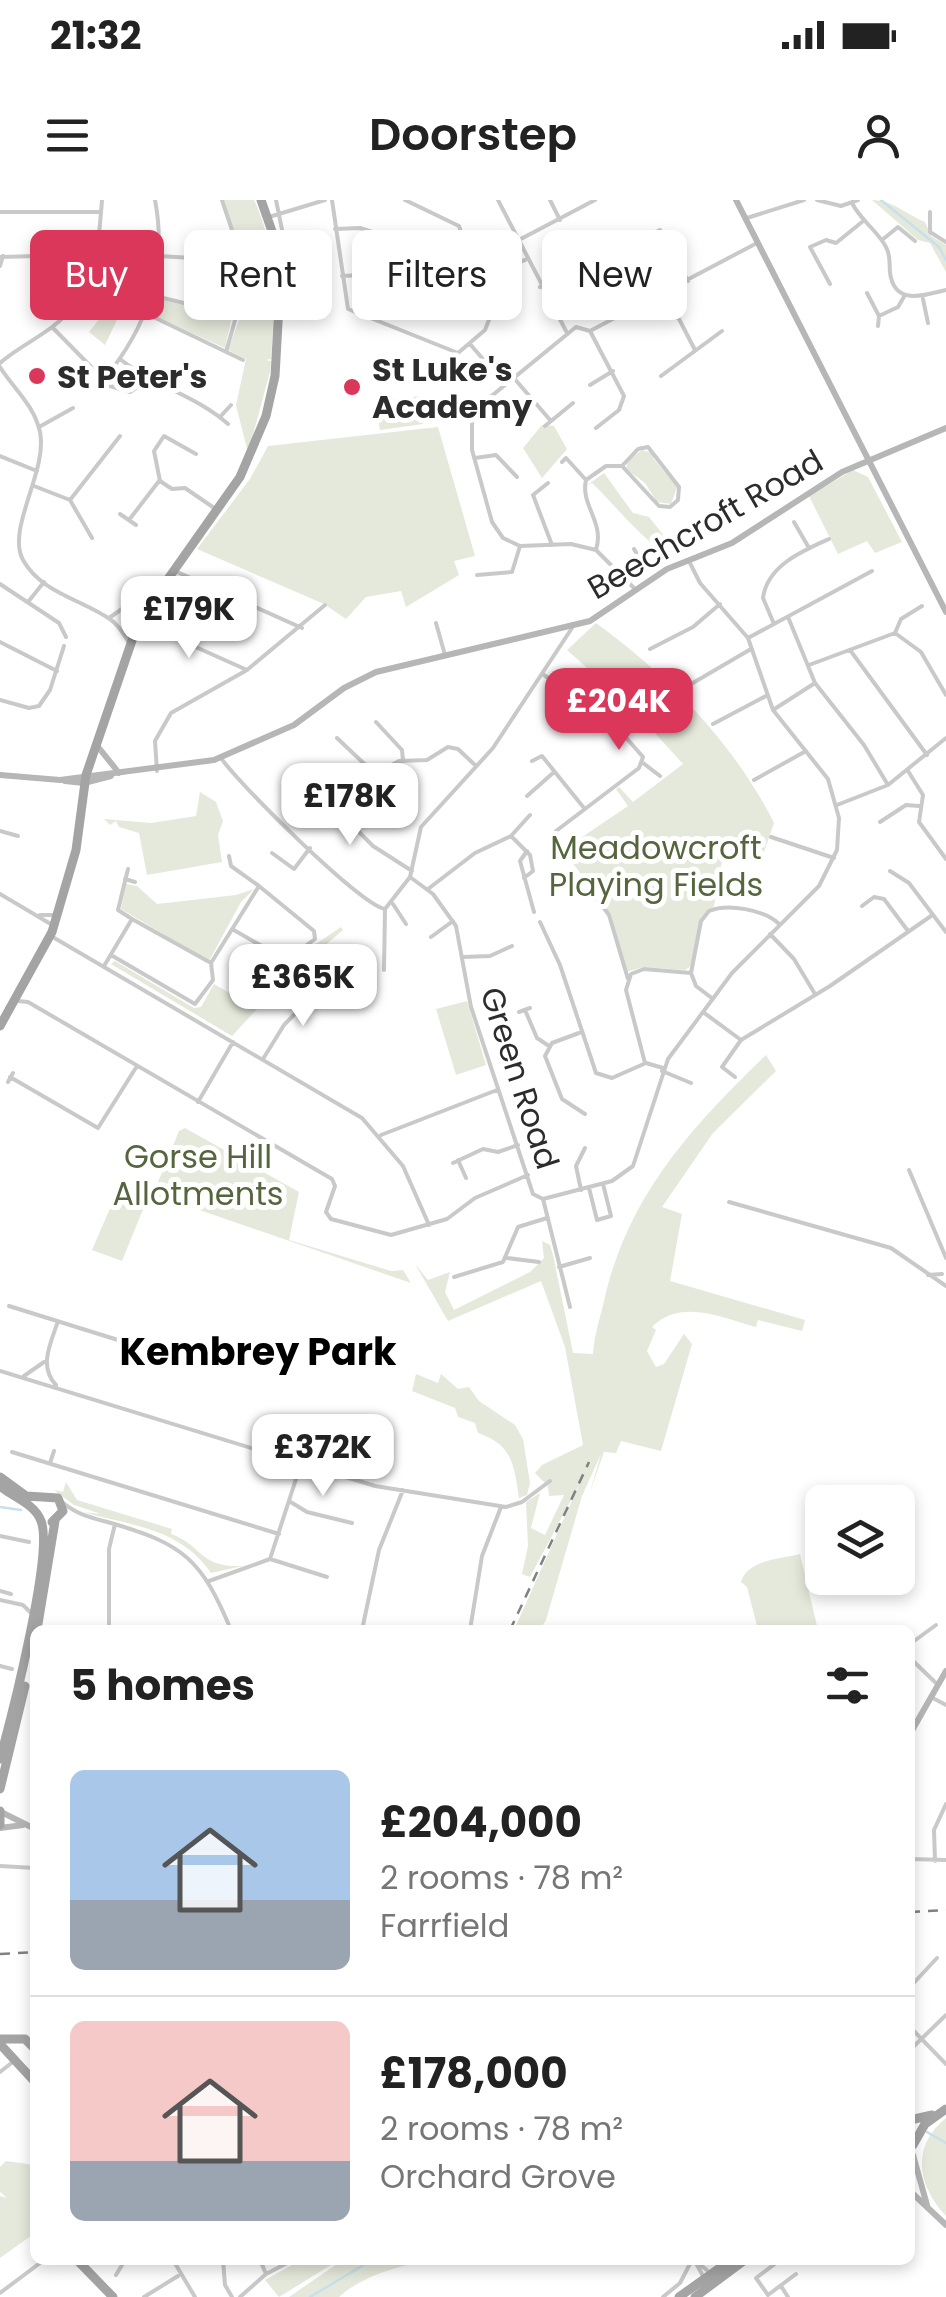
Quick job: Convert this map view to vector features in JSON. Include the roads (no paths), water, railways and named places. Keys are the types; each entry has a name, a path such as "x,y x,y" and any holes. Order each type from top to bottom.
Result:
{"main road":[{"path":"0,1026 51,936 88,778 137,624 253,453 273,388 279,306 268,217 261,200"},
{"path":"736,200 946,612"},
{"name":"Beechcroft Road","path":"0,775 65,781 157,771 221,758 294,725 363,677 593,619 689,560 732,543 805,494 946,428"},
{"path":"99,745 108,765 119,773"},
{"path":"65,781 83,800"},
{"path":"51,936 51,919 63,892"},
{"path":"0,1477 23,1495 53,1495 61,1501 37,1625"},
{"path":"0,1486 38,1515 56,1520"},
{"path":"0,1760 36,1594 42,1497"},
{"path":"0,1788 30,1660"},
{"path":"915,1725 946,1670"},
{"path":"0,1811 30,1827"},
{"path":"0,1811 0,1827 24,1825"},
{"path":"0,2042 30,2047"},
{"path":"0,2042 30,2075"},
{"path":"15,2060 12,2043 30,2047"},
{"path":"15,2060 30,2049"},
{"path":"915,2119 942,2111"},
{"path":"915,2141 923,2126 942,2111"},
{"path":"915,2161 928,2205"},
{"path":"915,2195 946,2225"},
{"path":"82,2265 113,2297"},
{"path":"695,2297 726,2265"},
{"path":"680,2297 736,2265"}],"street":[{"path":"52,200 52,210"},
{"path":"102,200 100,245 90,280 52,327 0,365 27,401 39,427 38,471 19,548 25,563 69,601 109,618 130,644"},
{"path":"155,200 157,230"},
{"path":"164,256 192,258 232,252 235,239 222,200"},
{"path":"276,200 284,230"},
{"path":"268,217 328,200 345,304 353,314 452,353 470,344 489,324 488,320"},
{"path":"405,200 454,222 459,230"},
{"path":"498,200 512,230"},
{"path":"550,200 560,220"},
{"path":"522,239 595,200"},
{"path":"748,218 804,200"},
{"path":"817,200 840,206 855,202 862,222 882,240 891,260 891,279 905,294 923,297 946,290"},
{"path":"0,212 101,212"},
{"path":"930,212 930,232 946,242"},
{"path":"810,247 826,240 836,243 862,222"},
{"path":"882,240 898,226 915,242"},
{"path":"335,228 366,230"},
{"path":"806,238 830,284"},
{"path":"688,281 757,243"},
{"path":"522,253 566,331"},
{"path":"0,266 2,256 30,256"},
{"path":"826,277 832,274"},
{"path":"342,276 352,276"},
{"path":"867,293 879,316 878,326"},
{"path":"879,316 900,306 905,294"},
{"path":"923,297 928,323"},
{"path":"103,380 142,320"},
{"path":"158,320 242,360"},
{"path":"226,352 236,320"},
{"path":"590,331 611,320"},
{"path":"680,320 696,350"},
{"path":"52,327 103,380 125,392 148,380"},
{"path":"596,428 624,402 613,370 590,331 578,327 566,331 475,415 471,436 474,458 494,526 506,540 520,546 596,550 636,590"},
{"path":"661,376 722,331"},
{"path":"470,344 488,365"},
{"path":"120,358 148,380 189,396 228,424"},
{"path":"590,385 613,370"},
{"path":"513,377 551,421"},
{"path":"545,426 573,403"},
{"path":"220,417 231,405"},
{"path":"39,427 73,408"},
{"path":"70,500 120,436"},
{"path":"160,481 154,451 164,436 194,453 197,444"},
{"path":"596,550 599,526 584,491 586,480 606,466 622,466 638,449 654,450 679,487 678,500 670,507 658,505 622,466"},
{"path":"474,458 496,454 517,477"},
{"path":"1,458 38,471"},
{"path":"562,462 566,458 586,480"},
{"path":"129,520 152,486 160,481 189,490 216,510"},
{"path":"548,483 532,495 531,502 552,545"},
{"path":"34,486 70,500 92,538"},
{"path":"120,514 136,525"},
{"path":"794,522 809,548"},
{"path":"774,624 763,601 764,589 787,561 828,539"},
{"path":"514,581 512,572 520,546"},
{"path":"621,571 641,561 634,549"},
{"path":"543,1199 624,1175 638,1158 662,1069 713,999 819,886 834,858 840,828 837,805 825,774 773,710 748,638 700,583 689,560"},
{"path":"170,571 185,573 302,628"},
{"path":"748,638 872,571"},
{"path":"477,575 512,572"},
{"path":"28,602 45,581"},
{"path":"0,584 64,627 66,637"},
{"path":"650,648 693,626 720,604"},
{"path":"109,618 127,605 144,609"},
{"path":"157,771 156,740 170,713 247,670 326,605"},
{"path":"809,665 895,632 900,620 922,606"},
{"path":"788,616 814,683 864,744 888,785"},
{"path":"64,627 71,622"},
{"path":"137,624 147,623 247,670"},
{"path":"436,623 445,655"},
{"path":"384,970 385,910 411,874 417,832 476,766 571,635 572,626"},
{"path":"895,632 921,652 946,695"},
{"path":"0,642 57,671"},
{"path":"0,700 29,708 40,706 64,646"},
{"path":"686,687 752,648"},
{"path":"850,650 927,755"},
{"path":"544,674 615,725 641,753 643,763 660,776"},
{"path":"773,710 814,683"},
{"path":"713,724 766,696"},
{"path":"376,722 402,750 404,760"},
{"path":"338,738 375,774 404,760 428,760 451,746 476,766"},
{"path":"837,805 888,785 946,738"},
{"path":"754,780 807,750"},
{"path":"532,761 541,755 584,808"},
{"path":"221,758 360,895 385,910"},
{"path":"556,831 643,763"},
{"path":"908,771 923,796 919,822 946,860"},
{"path":"527,796 554,772"},
{"name":"Green Road","path":"314,788 373,846 428,889 454,921 468,997 534,1196 543,1199 571,1304"},
{"path":"880,822 906,804 919,806"},
{"path":"428,889 475,853 511,836 530,815"},
{"path":"0,831 18,836"},
{"path":"511,836 526,851 534,871 524,878"},
{"path":"771,837 834,858"},
{"path":"272,853 294,869 310,848"},
{"path":"526,851 520,859 534,912"},
{"path":"229,856 228,867 259,886 316,937 285,960 232,929"},
{"path":"128,869 115,911 211,963"},
{"path":"890,872 908,882 946,932"},
{"path":"125,879 135,882"},
{"path":"111,955 195,1004 213,980 211,963 259,886"},
{"path":"590,889 609,915 628,979 628,1002 644,1064"},
{"path":"0,894 51,919"},
{"path":"862,906 874,898 884,899 909,932"},
{"path":"392,904 406,924"},
{"path":"713,999 696,986 691,973 701,920 712,909 767,915 780,925"},
{"path":"735,1077 722,1067 741,1040 931,916"},
{"path":"104,966 132,919"},
{"path":"431,937 454,921"},
{"path":"540,922 560,966 596,1074 612,1078 644,1064 691,1083"},
{"path":"770,934 794,959 816,994"},
{"path":"51,936 362,1118 380,1135 406,1172 429,1225"},
{"path":"462,957 490,956 512,946"},
{"path":"628,979 640,970 691,973"},
{"path":"263,1059 289,1019 325,983"},
{"path":"22,987 28,1002"},
{"path":"12,1004 28,1002 333,1180 326,1212 331,1219 387,1235 447,1219 481,1195 528,1175"},
{"path":"518,1012 528,1009 536,1038 549,1046"},
{"path":"703,1012 741,1040"},
{"path":"579,1032 549,1046 545,1056 554,1085 566,1102 585,1114"},
{"path":"198,1102 233,1042"},
{"path":"10,1078 98,1128 137,1066"},
{"path":"380,1135 497,1090"},
{"path":"466,1178 456,1162 483,1150 503,1151 518,1145"},
{"path":"581,1190 576,1166 585,1148"},
{"path":"909,1170 946,1258"},
{"path":"588,1188 597,1220 612,1216 603,1184"},
{"path":"728,1202 891,1248 945,1286"},
{"path":"507,1258 518,1227 547,1218"},
{"path":"454,1276 507,1258 539,1262"},
{"path":"559,1267 590,1258"},
{"path":"928,1275 944,1272 945,1286"},
{"path":"9,1306 118,1340"},
{"path":"21,1377 36,1371 46,1358 58,1321"},
{"path":"40,1383 47,1375 46,1358"},
{"path":"0,1371 326,1472 403,1490 501,1507 522,1502 550,1482"},
{"path":"36,1371 47,1375 59,1388"},
{"path":"36,1371 40,1383"},
{"path":"50,1463 54,1451"},
{"path":"12,1452 279,1534"},
{"path":"291,1471 306,1476"},
{"path":"270,1560 298,1473"},
{"path":"363,1625 380,1544 403,1490"},
{"path":"61,1501 78,1514 174,1545 195,1562 209,1581 228,1625"},
{"path":"289,1501 306,1512 352,1522"},
{"path":"471,1625 482,1556 501,1507"},
{"path":"56,1520 78,1514"},
{"path":"109,1625 108,1550 115,1524"},
{"path":"0,1536 29,1542"},
{"path":"209,1581 270,1560 328,1577"},
{"path":"0,1591 11,1594"},
{"path":"23,1606 36,1594"},
{"path":"0,1600 23,1606 32,1616"},
{"path":"915,1640 936,1625"},
{"path":"915,1663 938,1684"},
{"path":"0,1666 12,1669"},
{"path":"931,1697 946,1705"},
{"path":"935,1860 934,1830 946,1804"},
{"path":"915,1859 946,1860"},
{"path":"0,1866 30,1868"},
{"path":"915,1981 937,1958"},
{"path":"915,2045 946,2015"},
{"path":"915,2031 946,2064"},
{"path":"0,2072 15,2060"},
{"path":"0,2293 37,2265"},
{"path":"116,2275 123,2265"},
{"path":"175,2265 195,2297"},
{"path":"223,2265 225,2284 232,2297"},
{"path":"262,2265 266,2274"},
{"path":"240,2297 266,2274 283,2265"},
{"path":"662,2297 680,2283 691,2265"},
{"path":"698,2265 710,2280"},
{"path":"773,2265 756,2278 768,2295 796,2274"},
{"path":"144,2297 180,2275"},
{"path":"781,2286 788,2297"}],"waterway":[{"path":"881,200 939,247 946,260"},
{"path":"0,1507 21,1510"},
{"path":"927,2132 946,2143"},
{"path":"310,2297 364,2265"}],"railway":[{"path":"512,1625 589,1462"},
{"path":"915,1912 946,1910"},
{"path":"0,1954 30,1952"}],"place":[{"name":"St Peter's","path":"37,376"},
{"name":"St Luke's Academy","path":"352,387"}],"district":[{"name":"Kembrey Park","path":"258,1351"}],"park label":[{"name":"Meadowcroft Playing Fields","path":"656,866"},
{"name":"Gorse Hill Allotments","path":"198,1174"}]}
